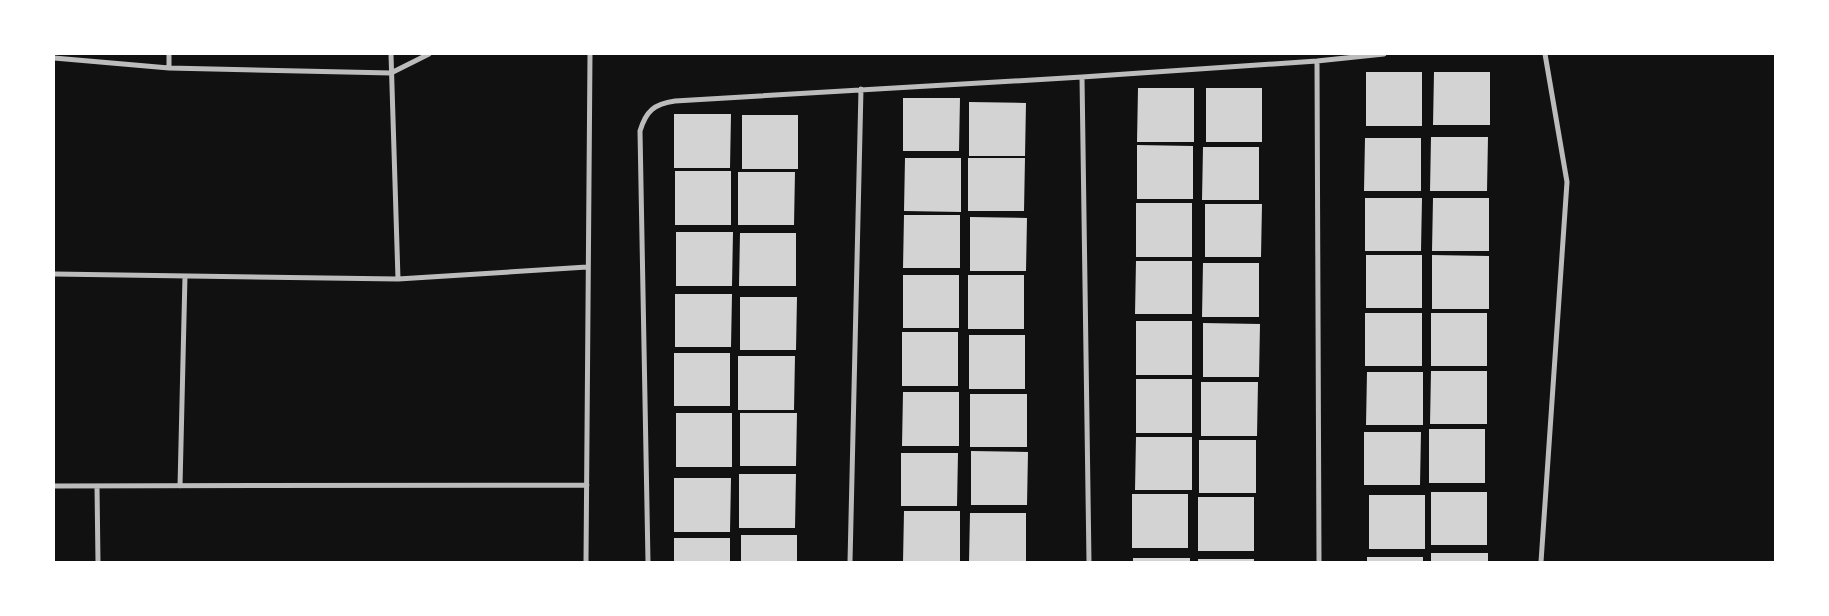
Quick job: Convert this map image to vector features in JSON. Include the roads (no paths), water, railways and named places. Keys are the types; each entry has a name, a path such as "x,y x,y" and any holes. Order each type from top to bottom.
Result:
{"street":[{"path":"169,54 169,68"},
{"path":"391,54 398,279"},
{"path":"54,58 169,68 391,73 429,54"},
{"path":"586,562 590,54"},
{"path":"648,562 640,131 644,119 652,109 662,103 674,101 1082,77 1317,61 1384,54"},
{"path":"1541,562 1567,182 1545,54"},
{"path":"1317,61 1319,562"},
{"path":"1082,77 1089,562"},
{"path":"850,562 861,90"},
{"path":"54,274 398,279 587,267"},
{"path":"180,486 185,276"},
{"path":"54,486 587,485"},
{"path":"97,486 98,562"}]}
